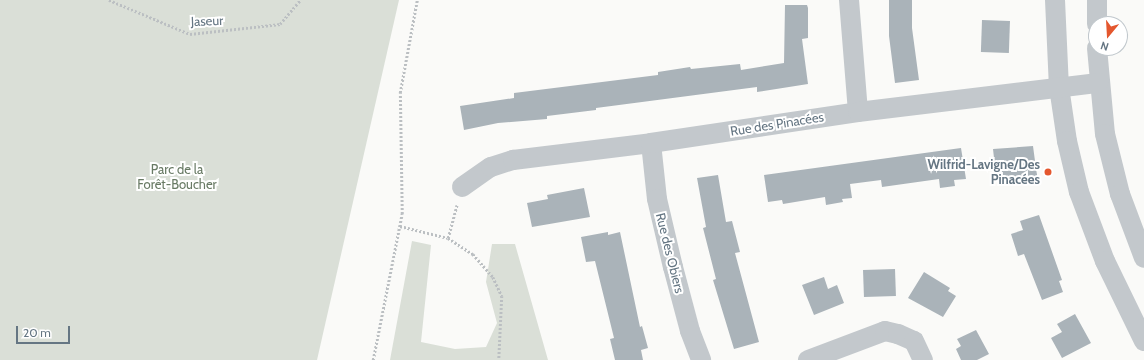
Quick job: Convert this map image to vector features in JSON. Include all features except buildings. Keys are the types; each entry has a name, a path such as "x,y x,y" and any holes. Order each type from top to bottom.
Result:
{"street":[{"path":"849,0 858,112"},
{"path":"1055,0 1059,87 1067,141 1079,192 1105,260 1144,340"},
{"path":"1096,16 1097,0"},
{"path":"1097,56 1098,83 1105,134 1120,194 1144,258"},
{"name":"Rue des Pinacées","path":"462,187 491,167 513,160 650,143 858,112 1098,83"},
{"name":"Rue des Obiers","path":"650,143 657,199 690,331 701,360"},
{"path":"808,360 885,331 898,334 914,341 923,360"}],"path":[{"name":"Jaseur","path":"109,0 190,34 280,24 300,0"},
{"path":"373,360 402,214 400,93 418,0"},
{"path":"448,238 462,187"},
{"path":"400,226 448,238 473,254 493,277 502,296 499,360"}],"green space":[{"name":"Parc de la Forêt-Boucher","path":"0,0 399,0 317,360 0,360"},
{"path":"412,241 431,245 421,342 455,349 486,347 497,323 486,282 492,244 515,244 548,360 390,360"}],"place":[{"name":"Wilfrid-Lavigne/Des Pinacées","path":"1048,172"}]}
